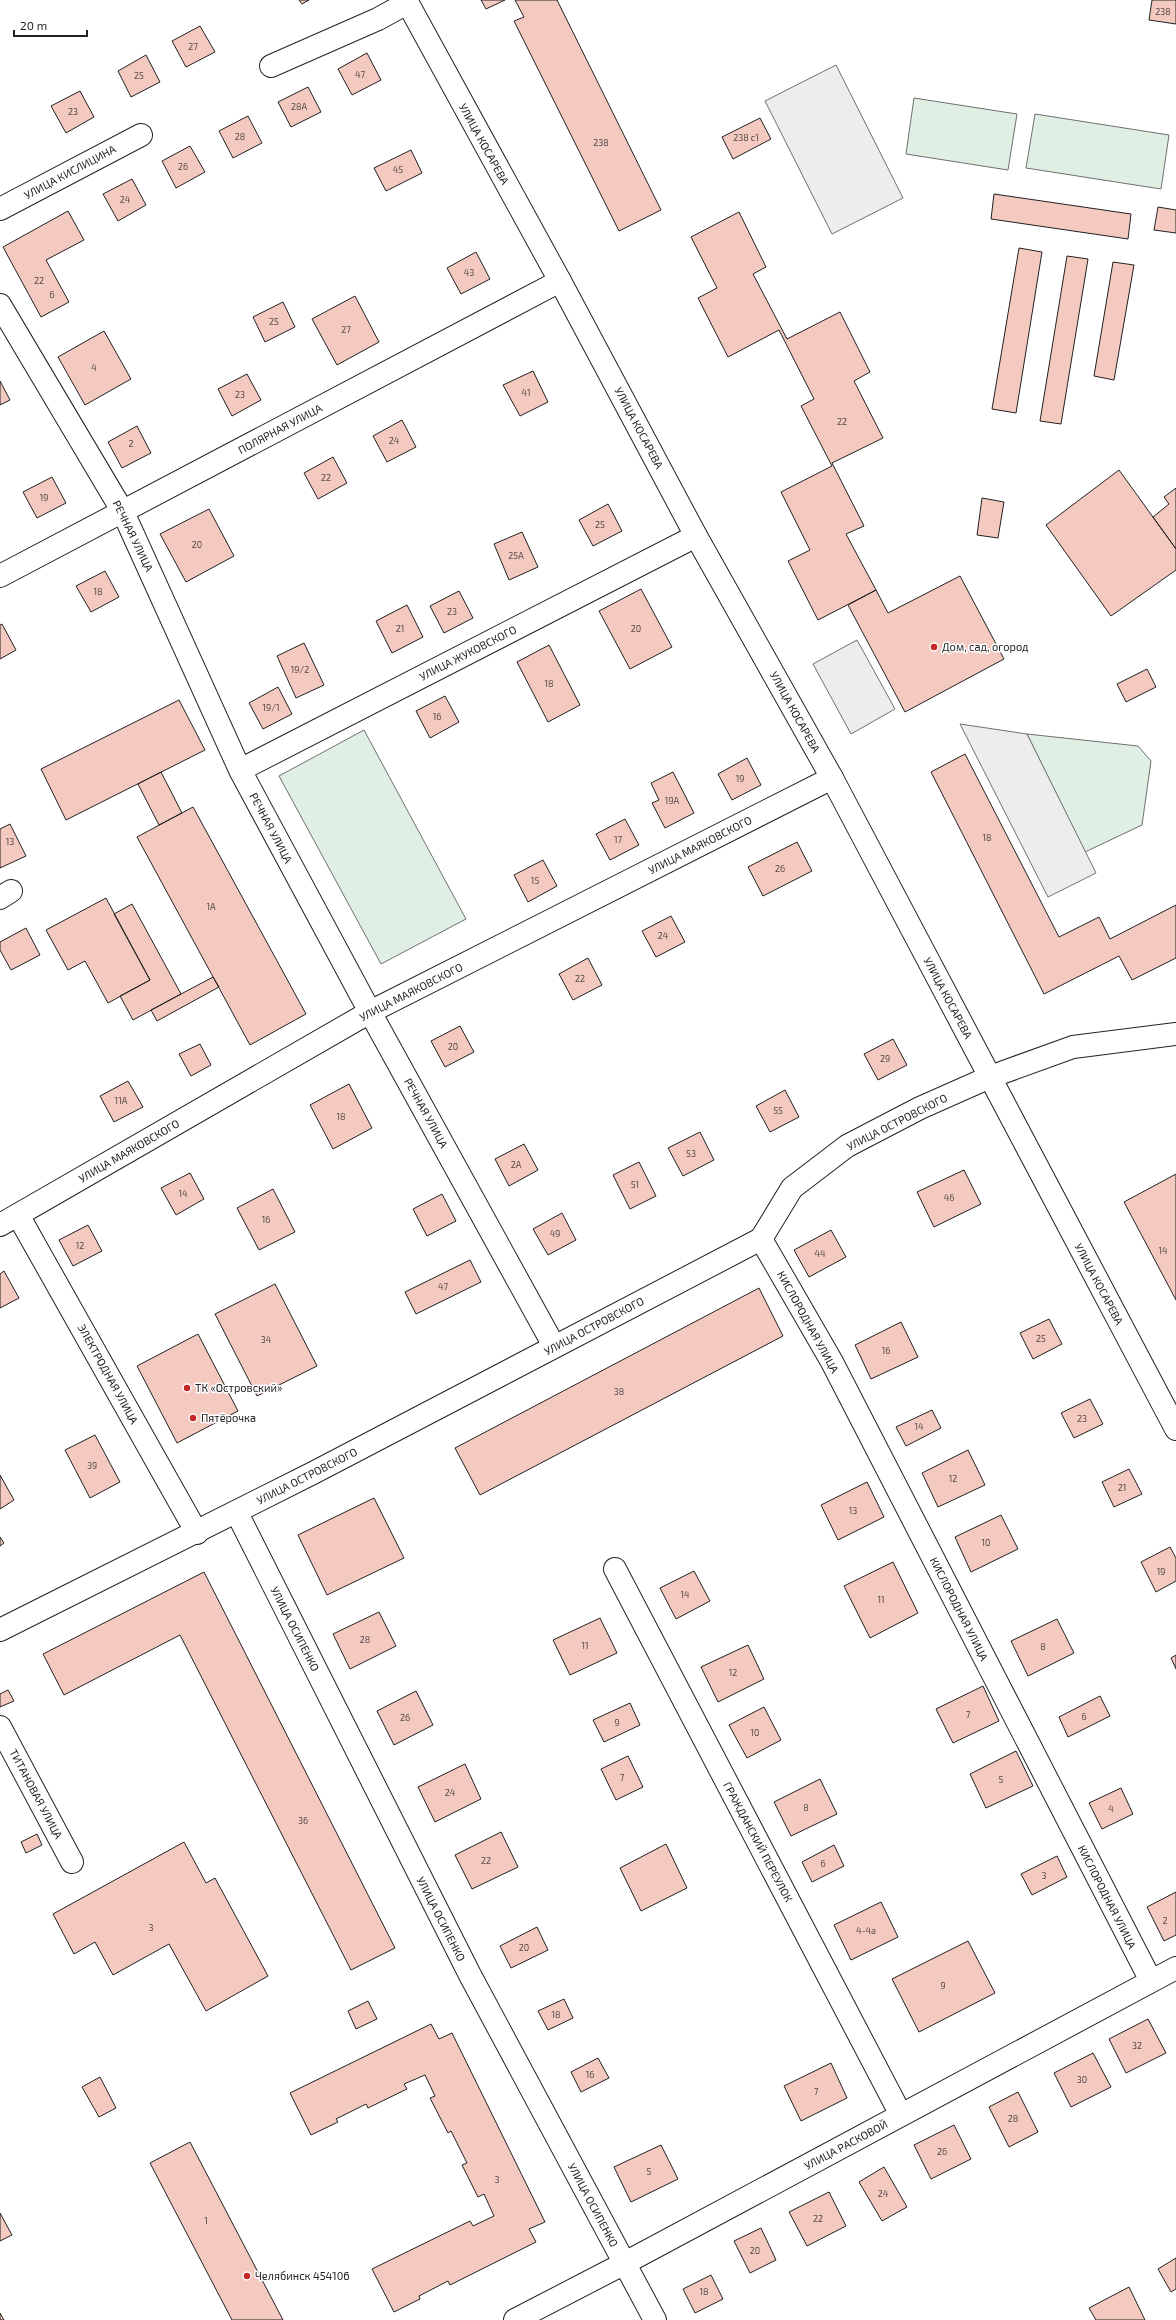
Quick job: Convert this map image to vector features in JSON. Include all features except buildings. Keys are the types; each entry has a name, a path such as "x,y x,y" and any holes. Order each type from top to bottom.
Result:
{"street":[{"path":"271,66 378,19 406,2"},
{"name":"УЛИЦА КОСАРЕВА","path":"406,2 560,281 696,536 832,778 1176,1429"},
{"name":"УЛИЦА КИСЛИЦИНА","path":"0,209 141,135"},
{"name":"ПОЛЯРНАЯ УЛИЦА","path":"0,576 560,281"},
{"name":"РЕЧНАЯ УЛИЦА","path":"0,305 123,512 240,770 370,1012 554,1346"},
{"name":"УЛИЦА ЖУКОВСКОГО","path":"240,770 696,536"},
{"name":"УЛИЦА МАЯКОВСКОГО","path":"9,1220 370,1012 832,778"},
{"name":"УЛИЦА ОСТРОВСКОГО","path":"0,1630 237,1513 761,1238 792,1188 847,1146 920,1108 990,1077 1074,1047 1176,1034"},
{"name":"ЭЛЕКТРОДНАЯ УЛИЦА","path":"9,1220 197,1533"},
{"name":"КИСЛОРОДНАЯ УЛИЦА","path":"761,1238 832,1362 1151,1981"},
{"name":"УЛИЦА ОСИПЕНКО","path":"237,1513 470,1975 655,2320"},
{"name":"ГРАЖДАНСКИЙ ПЕРЕУЛОК","path":"615,1569 901,2115"},
{"name":"ТИТАНОВАЯ УЛИЦА","path":"0,1727 72,1862"},
{"name":"УЛИЦА РАСКОВОЙ","path":"515,2320 625,2263 1176,1968"}],"green space":[{"path":"914,98 1017,114 1008,170 906,154"},
{"path":"1035,114 1169,135 1161,189 1026,168"},
{"path":"364,730 466,919 381,964 279,776"},
{"path":"1027,734 1138,746 1151,761 1142,825 1085,852"}],"shaded area":[{"path":"836,65 903,198 832,234 765,101"},
{"path":"857,640 895,709 851,734 813,664"},
{"path":"960,724 1027,734 1096,873 1048,897"}],"place":[{"name":"Дом, сад, огород","path":"934,647"},
{"name":"ТК «Островский»","path":"187,1388"},
{"name":"Пятёрочка","path":"193,1418"},
{"name":"Челябинск 454106","path":"247,2276"}]}
